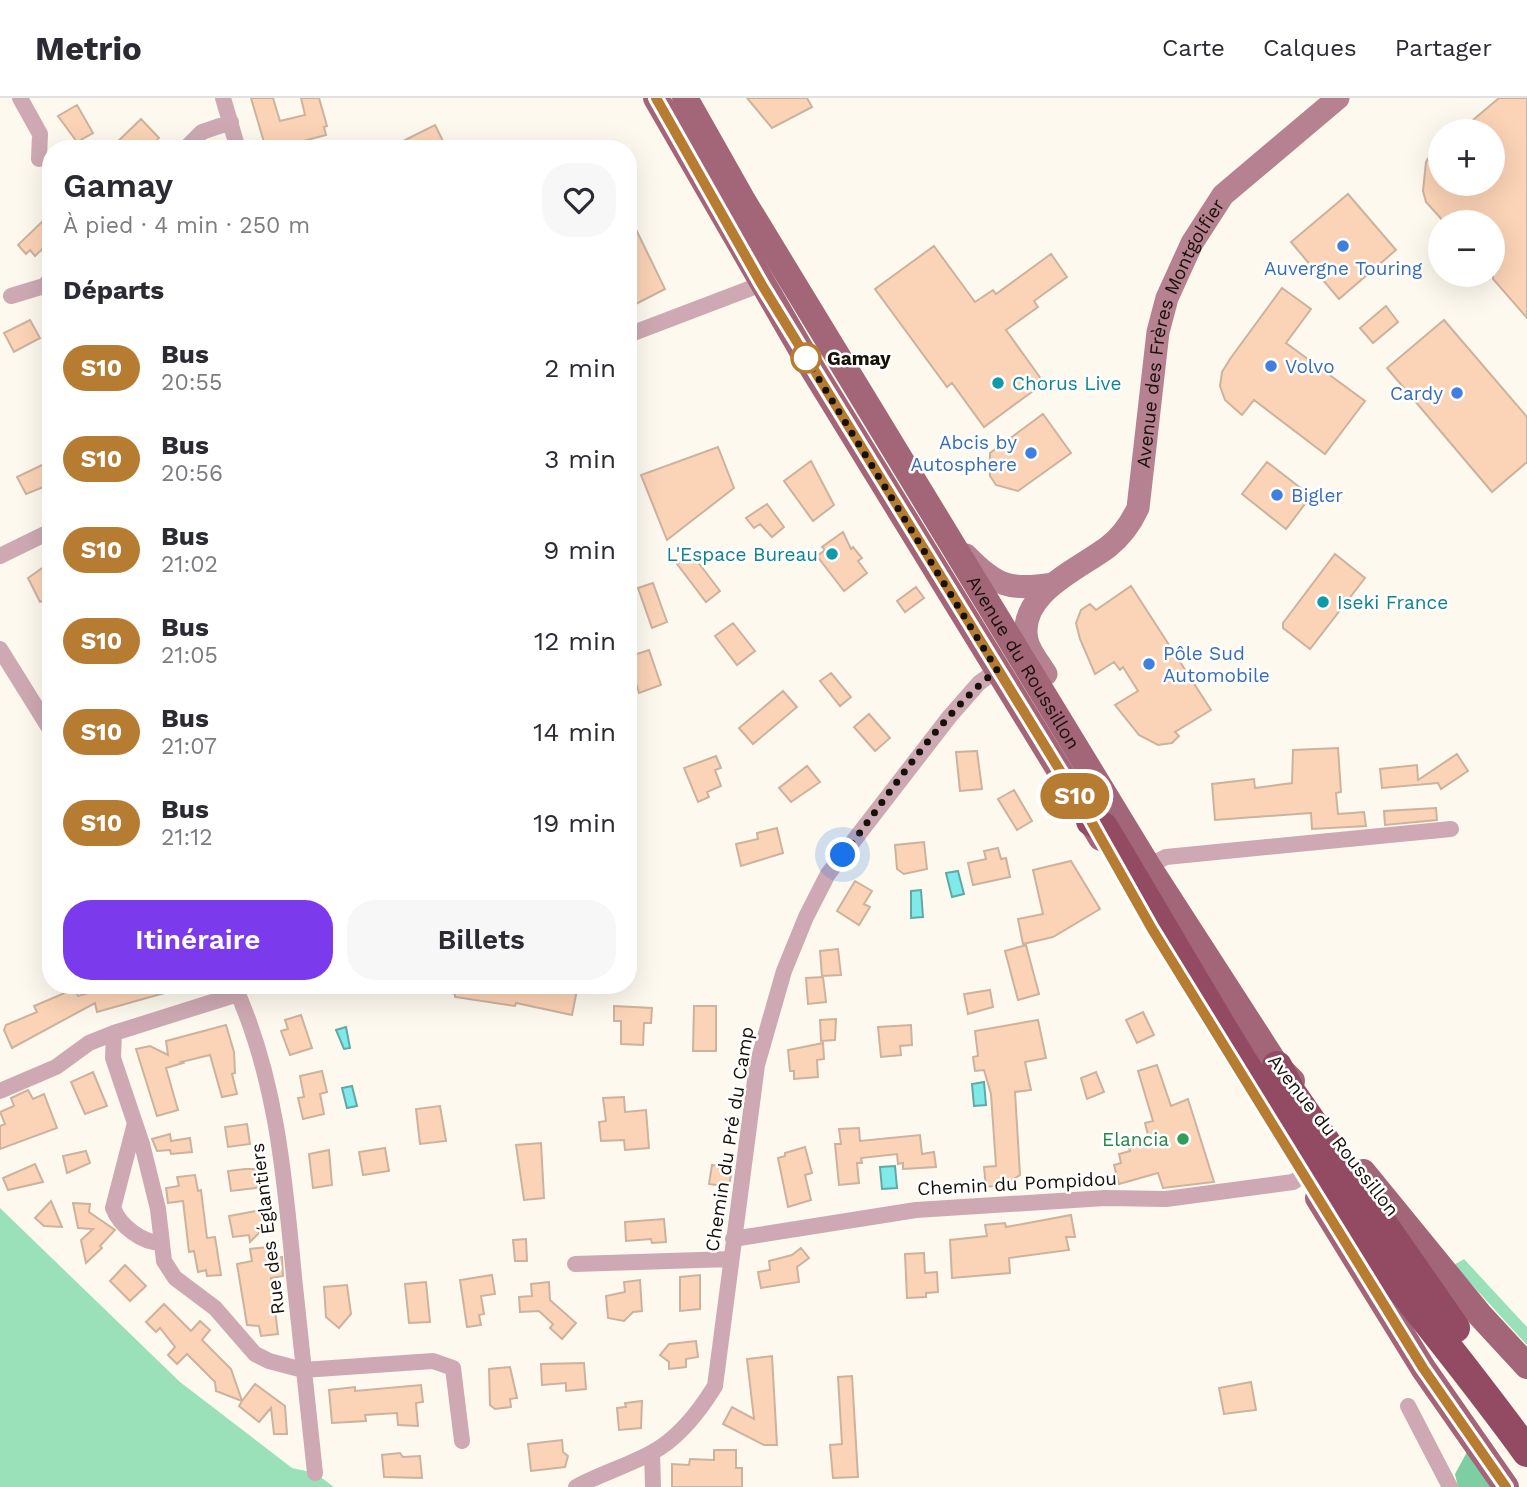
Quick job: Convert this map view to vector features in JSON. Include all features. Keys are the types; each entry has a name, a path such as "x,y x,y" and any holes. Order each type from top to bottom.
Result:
{"highway":[{"path":"1097,808 1102,827 1237,1051 1306,1159 1386,1270 1527,1451"},
{"path":"1277,1066 1290,1091 1527,1428"}],"main road":[{"name":"Avenue du Roussillon","path":"656,98 762,285 997,670 1097,808 1148,866 1277,1066 1297,1086 1375,1189 1479,1314 1527,1366"},
{"name":"Avenue du Roussillon","path":"685,98 742,199 950,539 1097,808 1152,929 1423,1368 1506,1487"}],"street":[{"path":"20,98 40,134 39,159"},
{"path":"223,98 236,140"},
{"name":"Avenue des Frères Montgolfier","path":"1052,584 1110,546 1132,522 1138,508 1158,332 1167,298 1192,243 1223,195 1338,98"},
{"path":"194,140 202,132 231,122"},
{"path":"637,332 762,285"},
{"path":"11,296 42,287"},
{"path":"0,556 42,535"},
{"path":"950,539 987,577 1007,586 1029,588 1052,584"},
{"path":"1052,584 1035,604 1026,622 1027,642 1077,729 1097,808"},
{"path":"0,649 42,717"},
{"name":"Chemin du Pré du Camp","path":"576,1487 607,1470 652,1453 701,1409 715,1386 757,1065 776,995 806,917 836,863 957,708 979,683 997,670"},
{"path":"1148,866 1166,857 1451,829"},
{"path":"0,1091 56,1068 89,1044 114,1033 222,994"},
{"name":"Rue des Églantiers","path":"238,994 271,1098 286,1191 315,1473"},
{"path":"114,1033 114,1058 158,1209 168,1270 215,1308 249,1349 269,1362 303,1370 433,1361 453,1368 462,1441"},
{"path":"135,1124 113,1208 118,1221 149,1241 162,1243"},
{"name":"Chemin du Pompidou","path":"733,1239 916,1210 1105,1198 1166,1199 1293,1182 1304,1175"},
{"path":"575,1264 731,1259"},
{"path":"1408,1406 1450,1487"},
{"path":"652,1453 653,1487"}],"green space":[{"path":"0,1208 180,1382 292,1468 315,1473 334,1487 0,1487"},
{"path":"1464,1259 1527,1327 1527,1345 1454,1265"},
{"path":"1467,1452 1491,1487 1458,1487 1455,1474"}],"water":[{"path":"958,871 964,894 952,897 946,873"},
{"path":"921,890 923,917 911,918 911,891"},
{"path":"346,1027 350,1048 344,1049 336,1030"},
{"path":"984,1082 986,1105 974,1106 972,1084"},
{"path":"352,1086 357,1106 347,1108 342,1088"},
{"path":"895,1166 897,1188 882,1189 880,1167"}],"building":[{"path":"251,98 273,98 280,121 305,115 301,98 319,98 327,126 324,127 326,135 307,140 263,140"},
{"path":"747,98 807,98 812,107 772,128"},
{"path":"1499,98 1527,98 1527,318 1500,287 1505,287 1505,210 1433,210 1426,202 1423,191 1428,159 1428,196 1505,196 1505,119 1474,119"},
{"path":"77,105 93,133 76,140 58,116"},
{"path":"141,119 159,138 157,140 119,140"},
{"path":"435,125 442,140 405,140"},
{"name":"Auvergne Touring","path":"1348,194 1396,250 1339,299 1291,242"},
{"path":"42,222 42,249 35,256 30,250 26,254 18,245"},
{"path":"637,231 665,289 637,303"},
{"path":"934,246 975,302 993,290 996,294 1051,254 1067,277 1034,301 1038,307 1006,330 1044,383 984,427 952,383 947,387 875,289"},
{"name":"Volvo","path":"1282,288 1311,309 1286,343 1365,401 1325,454 1254,400 1242,415 1225,400 1220,386 1222,372 1230,359"},
{"path":"1386,306 1398,322 1373,343 1360,328"},
{"path":"30,320 40,338 14,352 4,333"},
{"name":"Cardy","path":"1444,320 1527,417 1527,462 1492,492 1387,368"},
{"name":"Abcis by Autosphere","path":"1043,414 1071,453 1018,491 996,485 990,476 990,453"},
{"path":"718,447 734,488 667,540 641,475"},
{"path":"811,461 834,505 813,521 784,481"},
{"name":"Bigler","path":"1267,462 1311,496 1286,529 1242,494"},
{"path":"42,465 42,488 26,494 17,477"},
{"path":"767,504 784,527 772,537 760,524 754,528 746,518"},
{"path":"843,532 851,549 853,547 862,558 858,561 867,573 844,591 817,556 825,550 822,547"},
{"path":"691,553 720,591 706,602 677,564"},
{"name":"Iseki France","path":"1335,554 1365,578 1310,649 1283,628 1283,623"},
{"path":"42,568 42,601 40,602 28,578"},
{"path":"653,583 667,622 652,628 638,588"},
{"name":"Pôle Sud Automobile","path":"1131,586 1211,710 1175,732 1179,736 1172,743 1158,745 1139,735 1115,705 1138,691 1123,667 1120,670 1114,662 1095,674 1080,639 1076,623 1081,610 1090,604 1096,610"},
{"path":"916,587 924,598 905,612 897,601"},
{"path":"733,623 755,651 737,665 715,636"},
{"path":"649,650 661,685 639,693 637,654"},
{"path":"831,673 851,697 840,706 820,681"},
{"path":"783,691 797,707 753,744 739,728"},
{"path":"869,714 890,738 875,751 854,727"},
{"path":"1338,748 1341,792 1336,793 1338,814 1364,812 1366,826 1312,829 1311,813 1215,820 1212,784 1254,779 1255,788 1292,783 1293,750"},
{"path":"977,751 982,789 960,791 956,752"},
{"path":"1457,754 1468,771 1441,789 1438,783 1382,788 1380,769 1417,765 1418,780"},
{"path":"716,756 721,768 715,770 721,786 707,792 709,797 698,802 684,768"},
{"path":"807,766 820,782 791,802 779,788"},
{"path":"1014,790 1032,821 1017,830 998,799"},
{"path":"1436,808 1437,820 1385,825 1384,811"},
{"path":"777,828 783,853 741,866 736,844 758,839 757,833"},
{"path":"924,842 927,869 904,874 897,869 895,845"},
{"path":"998,848 1001,859 1006,858 1010,877 973,885 968,863 986,859 984,851"},
{"path":"1071,861 1100,909 1053,937 1023,944 1018,919 1043,914 1033,870"},
{"path":"855,881 872,891 864,904 870,907 859,925 837,911"},
{"path":"1026,945 1039,994 1018,1000 1005,951"},
{"path":"838,949 841,975 822,976 820,951"},
{"path":"823,977 826,1002 808,1004 806,978"},
{"path":"990,990 993,1007 968,1014 964,994"},
{"path":"62,994 161,994 97,1012 95,1003 12,1048 4,1030 6,1025 37,1012 34,1006"},
{"path":"455,994 576,994 572,1015 516,1003 515,1006 455,997"},
{"path":"614,1006 652,1008 651,1023 644,1023 643,1045 621,1044 621,1021 614,1021"},
{"path":"694,1006 716,1006 716,1051 693,1051"},
{"path":"1143,1012 1154,1035 1137,1043 1126,1020"},
{"path":"301,1015 312,1048 290,1055 281,1031 288,1029 285,1020"},
{"path":"836,1019 835,1040 821,1041 820,1020"},
{"path":"1038,1020 1046,1058 1025,1062 1031,1090 1015,1092 1020,1175 1011,1181 1012,1184 986,1187 984,1167 996,1166 991,1094 984,1070 975,1071 973,1057 978,1056 975,1031"},
{"path":"226,1025 234,1052 235,1073 232,1074 237,1094 222,1097 210,1055 181,1062 183,1063 166,1068 178,1110 157,1116 136,1049 150,1046 168,1055 166,1041"},
{"path":"911,1025 912,1045 900,1046 901,1055 881,1057 878,1027"},
{"path":"823,1043 824,1059 817,1060 818,1077 794,1079 794,1071 790,1071 788,1050"},
{"path":"1157,1065 1171,1106 1188,1099 1214,1182 1163,1188 1158,1173 1119,1184 1114,1165 1121,1163 1119,1154 1130,1151 1128,1145 1149,1139 1145,1123 1153,1121 1138,1071"},
{"path":"322,1071 327,1092 320,1094 324,1114 303,1119 298,1098 304,1097 300,1076"},
{"path":"93,1072 107,1106 85,1114 71,1082"},
{"path":"1096,1072 1104,1092 1087,1099 1081,1078"},
{"path":"28,1090 33,1099 44,1094 57,1128 0,1149 0,1126 5,1124 0,1112 14,1106 11,1098"},
{"path":"624,1097 625,1112 646,1110 649,1148 625,1150 624,1140 601,1141 599,1122 606,1121 603,1098"},
{"path":"440,1106 446,1141 420,1144 416,1109"},
{"path":"247,1124 250,1144 228,1147 225,1127"},
{"path":"859,1128 860,1141 920,1135 922,1154 934,1152 936,1167 903,1169 903,1163 898,1164 897,1154 861,1158 862,1163 857,1163 859,1183 839,1185 835,1144 841,1144 839,1129"},
{"path":"170,1134 171,1141 190,1138 192,1152 171,1154 170,1150 157,1151 152,1139"},
{"path":"541,1143 544,1198 524,1200 516,1145"},
{"path":"805,1147 812,1173 805,1175 811,1200 788,1207 778,1158"},
{"path":"385,1148 389,1171 363,1175 359,1152"},
{"path":"329,1150 332,1185 313,1188 309,1154"},
{"path":"86,1151 90,1163 67,1173 63,1156"},
{"path":"35,1164 43,1182 8,1190 3,1178"},
{"path":"712,1165 732,1168 729,1187 709,1184"},
{"path":"261,1169 264,1187 231,1191 228,1171"},
{"path":"195,1175 198,1191 201,1190 207,1238 215,1237 221,1275 207,1276 206,1270 198,1272 194,1251 189,1252 183,1201 168,1203 166,1188 179,1186 177,1177"},
{"path":"51,1201 62,1227 44,1226 35,1218"},
{"path":"73,1203 90,1204 89,1212 115,1230 100,1246 102,1248 86,1263 81,1240 93,1229 78,1228"},
{"path":"261,1210 265,1227 250,1242 249,1235 233,1237 229,1216"},
{"path":"1071,1215 1075,1237 1066,1237 1069,1250 1009,1258 1010,1273 952,1278 950,1240 987,1236 985,1225 1005,1223 1006,1227"},
{"path":"664,1219 666,1242 652,1243 651,1239 626,1241 625,1222"},
{"path":"526,1239 527,1261 515,1261 513,1240"},
{"path":"268,1247 270,1258 282,1257 283,1276 271,1278 278,1334 261,1336 259,1326 247,1325 237,1264 252,1261 250,1249"},
{"path":"801,1248 809,1258 797,1267 799,1282 761,1288 758,1272 770,1270 769,1261 792,1255"},
{"path":"924,1253 925,1273 937,1272 938,1292 926,1293 926,1297 907,1298 905,1254"},
{"path":"125,1265 146,1286 130,1301 110,1281"},
{"path":"492,1275 495,1294 481,1296 484,1314 479,1315 481,1325 467,1327 460,1280"},
{"path":"700,1275 700,1309 680,1311 680,1277"},
{"path":"640,1280 642,1311 633,1312 624,1321 608,1318 606,1296 625,1292 624,1282"},
{"path":"426,1282 430,1322 409,1323 405,1284"},
{"path":"549,1282 550,1300 576,1323 562,1339 550,1328 553,1324 539,1311 520,1312 519,1297 532,1296 531,1284"},
{"path":"347,1285 351,1314 339,1328 326,1317 324,1287"},
{"path":"164,1304 191,1331 200,1321 210,1330 202,1340 231,1369 242,1401 216,1391 215,1382 187,1354 177,1364 168,1355 175,1347 160,1328 156,1332 146,1322"},
{"path":"696,1341 698,1357 686,1359 686,1367 669,1369 669,1362 660,1355 669,1344"},
{"path":"772,1356 777,1445 764,1445 723,1424 732,1407 754,1419 747,1359"},
{"path":"584,1363 586,1389 566,1391 566,1383 542,1385 541,1364"},
{"path":"510,1367 517,1398 510,1399 511,1407 495,1409 490,1405 489,1369"},
{"path":"852,1376 858,1477 833,1478 830,1445 842,1444 838,1377"},
{"path":"1251,1382 1256,1410 1224,1414 1219,1388"},
{"path":"255,1384 285,1406 287,1434 274,1434 271,1408 259,1422 239,1406"},
{"path":"421,1385 423,1402 416,1403 418,1426 398,1425 397,1413 365,1415 366,1421 332,1423 329,1390 355,1387 355,1391"},
{"path":"642,1401 641,1428 619,1430 617,1408 626,1407 625,1403"},
{"path":"562,1440 563,1452 568,1456 565,1467 531,1471 528,1444"},
{"path":"714,1450 736,1450 736,1468 742,1468 742,1487 672,1487 672,1464 689,1465 690,1459 714,1460"},
{"path":"400,1453 403,1457 420,1456 422,1478 384,1477 382,1455"}],"bus line":[{"name":"S10","path":"656,98 762,285 1091,821 1152,929 1423,1368 1506,1487"}],"place":[{"name":"Auvergne Touring","path":"1343,246"},
{"name":"Gamay","path":"806,358"},
{"name":"Volvo","path":"1271,366"},
{"name":"Chorus Live","path":"998,383"},
{"name":"Cardy","path":"1457,393"},
{"name":"Abcis by Autosphere","path":"1031,453"},
{"name":"Bigler","path":"1277,495"},
{"name":"L'Espace Bureau","path":"832,554"},
{"name":"Iseki France","path":"1323,602"},
{"name":"Pôle Sud Automobile","path":"1149,664"},
{"name":"Elancia","path":"1183,1139"}],"route":[{"path":"806,358 997,670 979,683 950,716 843,855"}]}
